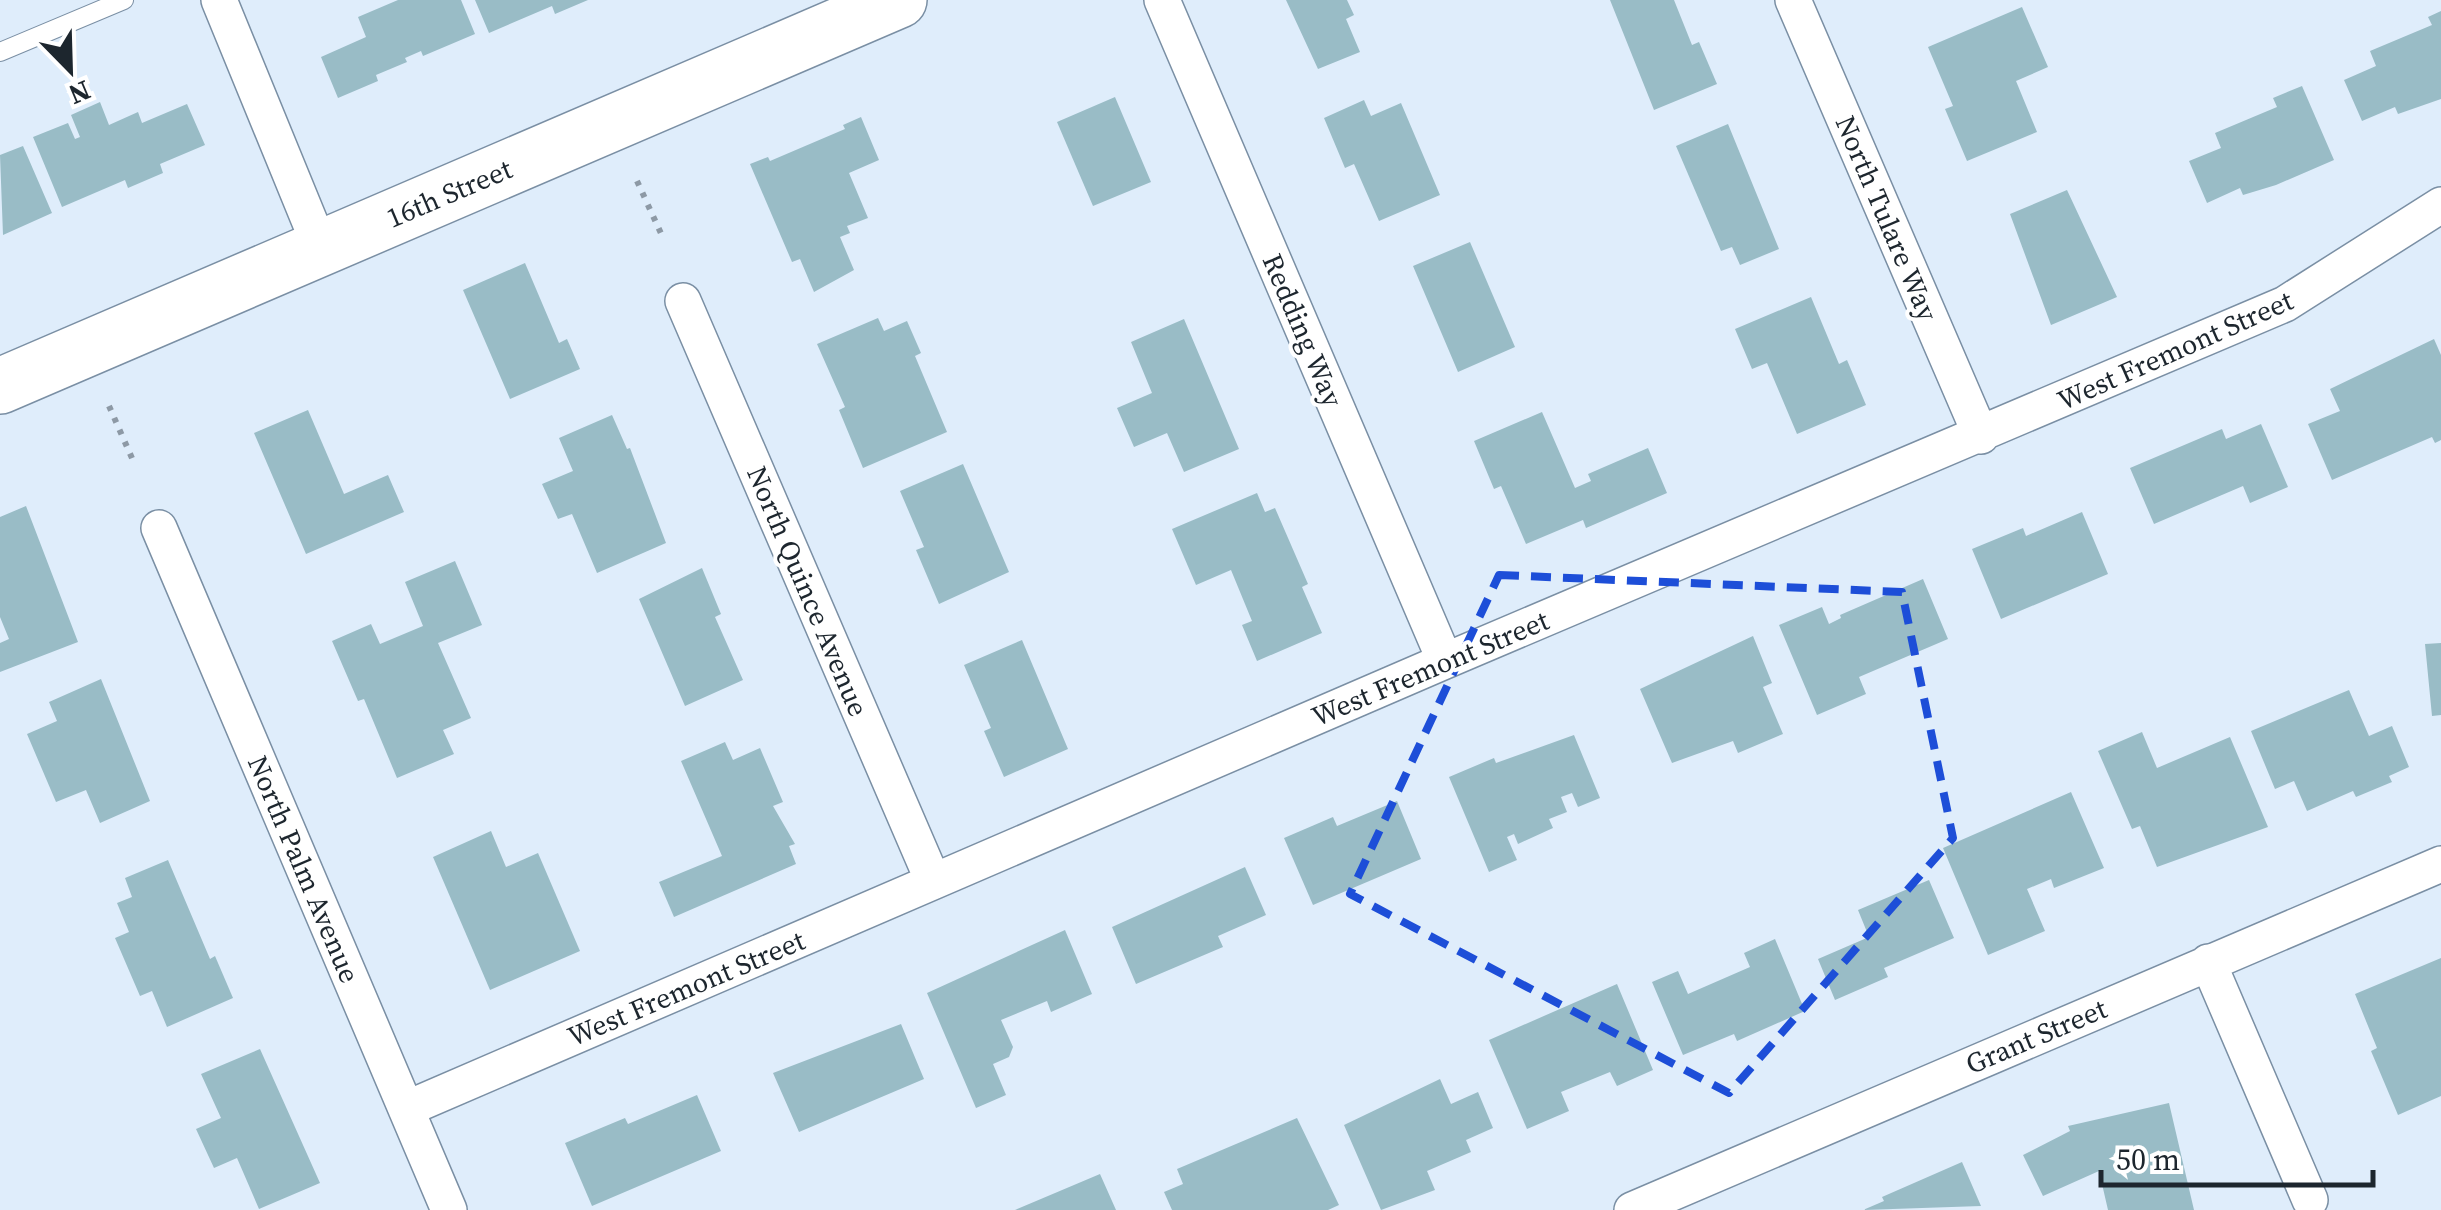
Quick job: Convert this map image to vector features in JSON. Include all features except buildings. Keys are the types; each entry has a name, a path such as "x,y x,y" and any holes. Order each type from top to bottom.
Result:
{"main road":[{"name":"16th Street","path":"0,386 899,0"}],"street":[{"path":"219,0 320,249"},
{"name":"Redding Way","path":"1162,0 1445,660"},
{"name":"North Tulare Way","path":"1793,0 1981,436"},
{"name":"West Fremont Street","path":"406,1109 1445,660 2285,304 2441,205"},
{"name":"North Quince Avenue","path":"683,301 932,881"},
{"name":"North Palm Avenue","path":"159,528 450,1210"},
{"name":"Grant Street","path":"1632,1210 1681,1200 2208,962 2441,864"},
{"path":"2208,962 2310,1200"}],"lane":[{"path":"0,52 124,0"}],"path":[{"path":"637,181 664,240"},
{"path":"109,406 135,466"}],"highlighted area":[{"path":"1499,575 1902,592 1953,838 1729,1093 1350,894"}]}
